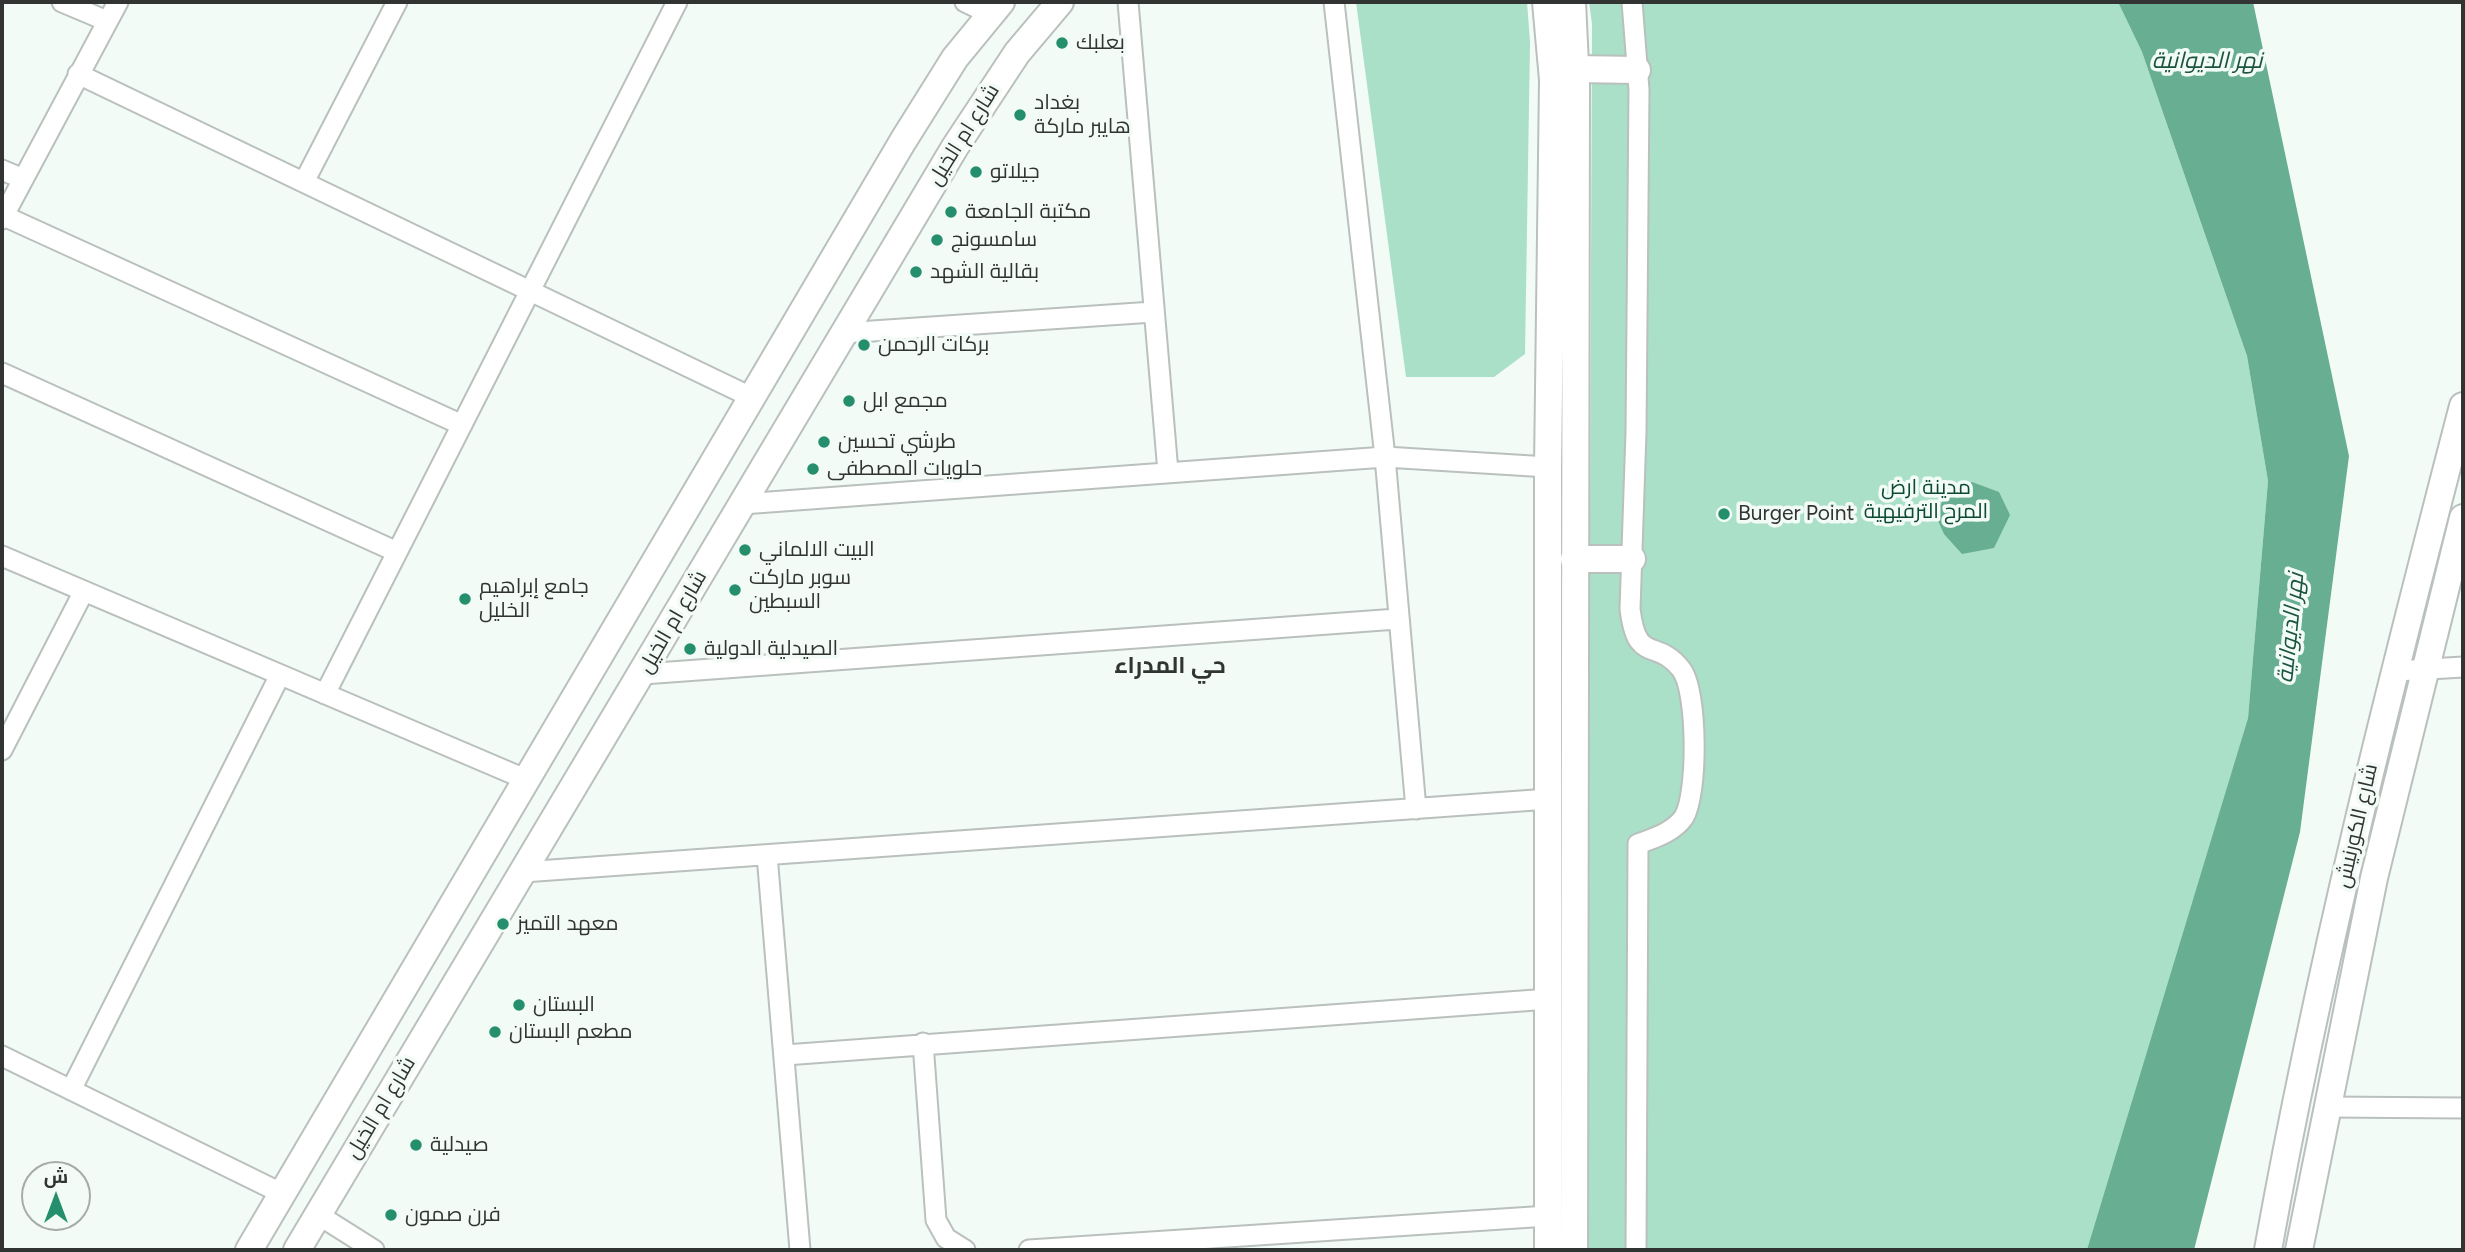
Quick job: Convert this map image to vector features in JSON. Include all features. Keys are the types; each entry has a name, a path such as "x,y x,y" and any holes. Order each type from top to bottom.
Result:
{"main road":[{"name":"شارع ام الخيل","path":"297,1250 643,674 843,333 1001,76 1060,2"},
{"path":"1546,2 1553,80 1548,467 1548,1250"},
{"path":"1572,2 1576,69 1574,1250"},
{"name":"شارع ام الخيل","path":"249,1250 902,141 955,58 996,8"},
{"path":"1576,69 1637,70"},
{"name":"شارع الكورنيش","path":"2268,1250 2312,1026 2365,785 2463,406"},
{"name":"شارع الكورنيش","path":"2299,1250 2374,878 2463,518"},
{"path":"1574,559 1632,559"}],"street":[{"path":"62,2 107,21"},
{"path":"118,2 21,178 3,218 462,425"},
{"path":"304,182 397,2"},
{"path":"325,694 677,2"},
{"path":"965,2 996,8"},
{"path":"1128,2 1168,472"},
{"path":"1334,2 1385,457 1397,619 1416,809"},
{"path":"1632,2 1637,70 1636,419 1630,609 1633,635 1646,648 1666,655 1681,669 1690,686 1693,709 1691,798 1683,818 1665,834 1638,844 1636,1250"},
{"path":"78,74 751,397"},
{"path":"2,170 21,178"},
{"path":"843,333 1153,312"},
{"path":"2,373 397,552"},
{"path":"742,504 1385,457 1548,467"},
{"path":"2,556 525,779"},
{"path":"2,750 85,591"},
{"path":"643,674 1397,619"},
{"path":"2396,671 2463,667"},
{"path":"71,1090 280,675"},
{"path":"523,872 1549,799"},
{"path":"767,855 800,1250"},
{"path":"785,1055 1549,999"},
{"path":"923,1044 936,1220 946,1238 965,1250"},
{"path":"2,1056 281,1193"},
{"path":"2326,1107 2463,1108"},
{"path":"317,1214 374,1250"},
{"path":"1030,1250 1548,1216"}],"green space":[{"path":"1356,2 1527,2 1530,42 1525,354 1494,377 1406,377"},
{"name":"مدينة ارض المرح الترفيهية","path":"1589,2 2118,2 2142,52 2247,356 2268,481 2248,718 2090,1250 1587,1250 1592,24"}],"water":[{"name":"نهر الديوانية","path":"2118,2 2253,2 2349,456 2300,832 2194,1250 2087,1250 2248,718 2268,481 2247,356 2142,52"},
{"path":"1972,482 1999,492 2010,515 1994,548 1962,554 1944,534 1935,514 1948,492"}],"place":[{"name":"بعلبك","path":"1062,43"},
{"name":"بغداد هايبر ماركة","path":"1020,115"},
{"name":"جيلاتو","path":"976,172"},
{"name":"مكتبة الجامعة","path":"951,212"},
{"name":"سامسونج","path":"937,240"},
{"name":"بقالية الشهد","path":"916,272"},
{"name":"بركات الرحمن","path":"864,345"},
{"name":"مجمع ابل","path":"849,401"},
{"name":"طرشي تحسين","path":"824,442"},
{"name":"حلويات المصطفى","path":"813,469"},
{"name":"Burger Point","path":"1724,514"},
{"name":"البيت الالماني","path":"745,550"},
{"name":"سوبر ماركت السبطين","path":"735,590"},
{"name":"جامع إبراهيم الخليل","path":"465,599"},
{"name":"الصيدلية الدولية","path":"690,649"},
{"name":"معهد التميز","path":"503,924"},
{"name":"البستان","path":"519,1005"},
{"name":"مطعم البستان","path":"495,1032"},
{"name":"صيدلية","path":"416,1145"},
{"name":"فرن صمون","path":"391,1215"}],"district":[{"name":"حي المدراء","path":"1170,666"}]}
